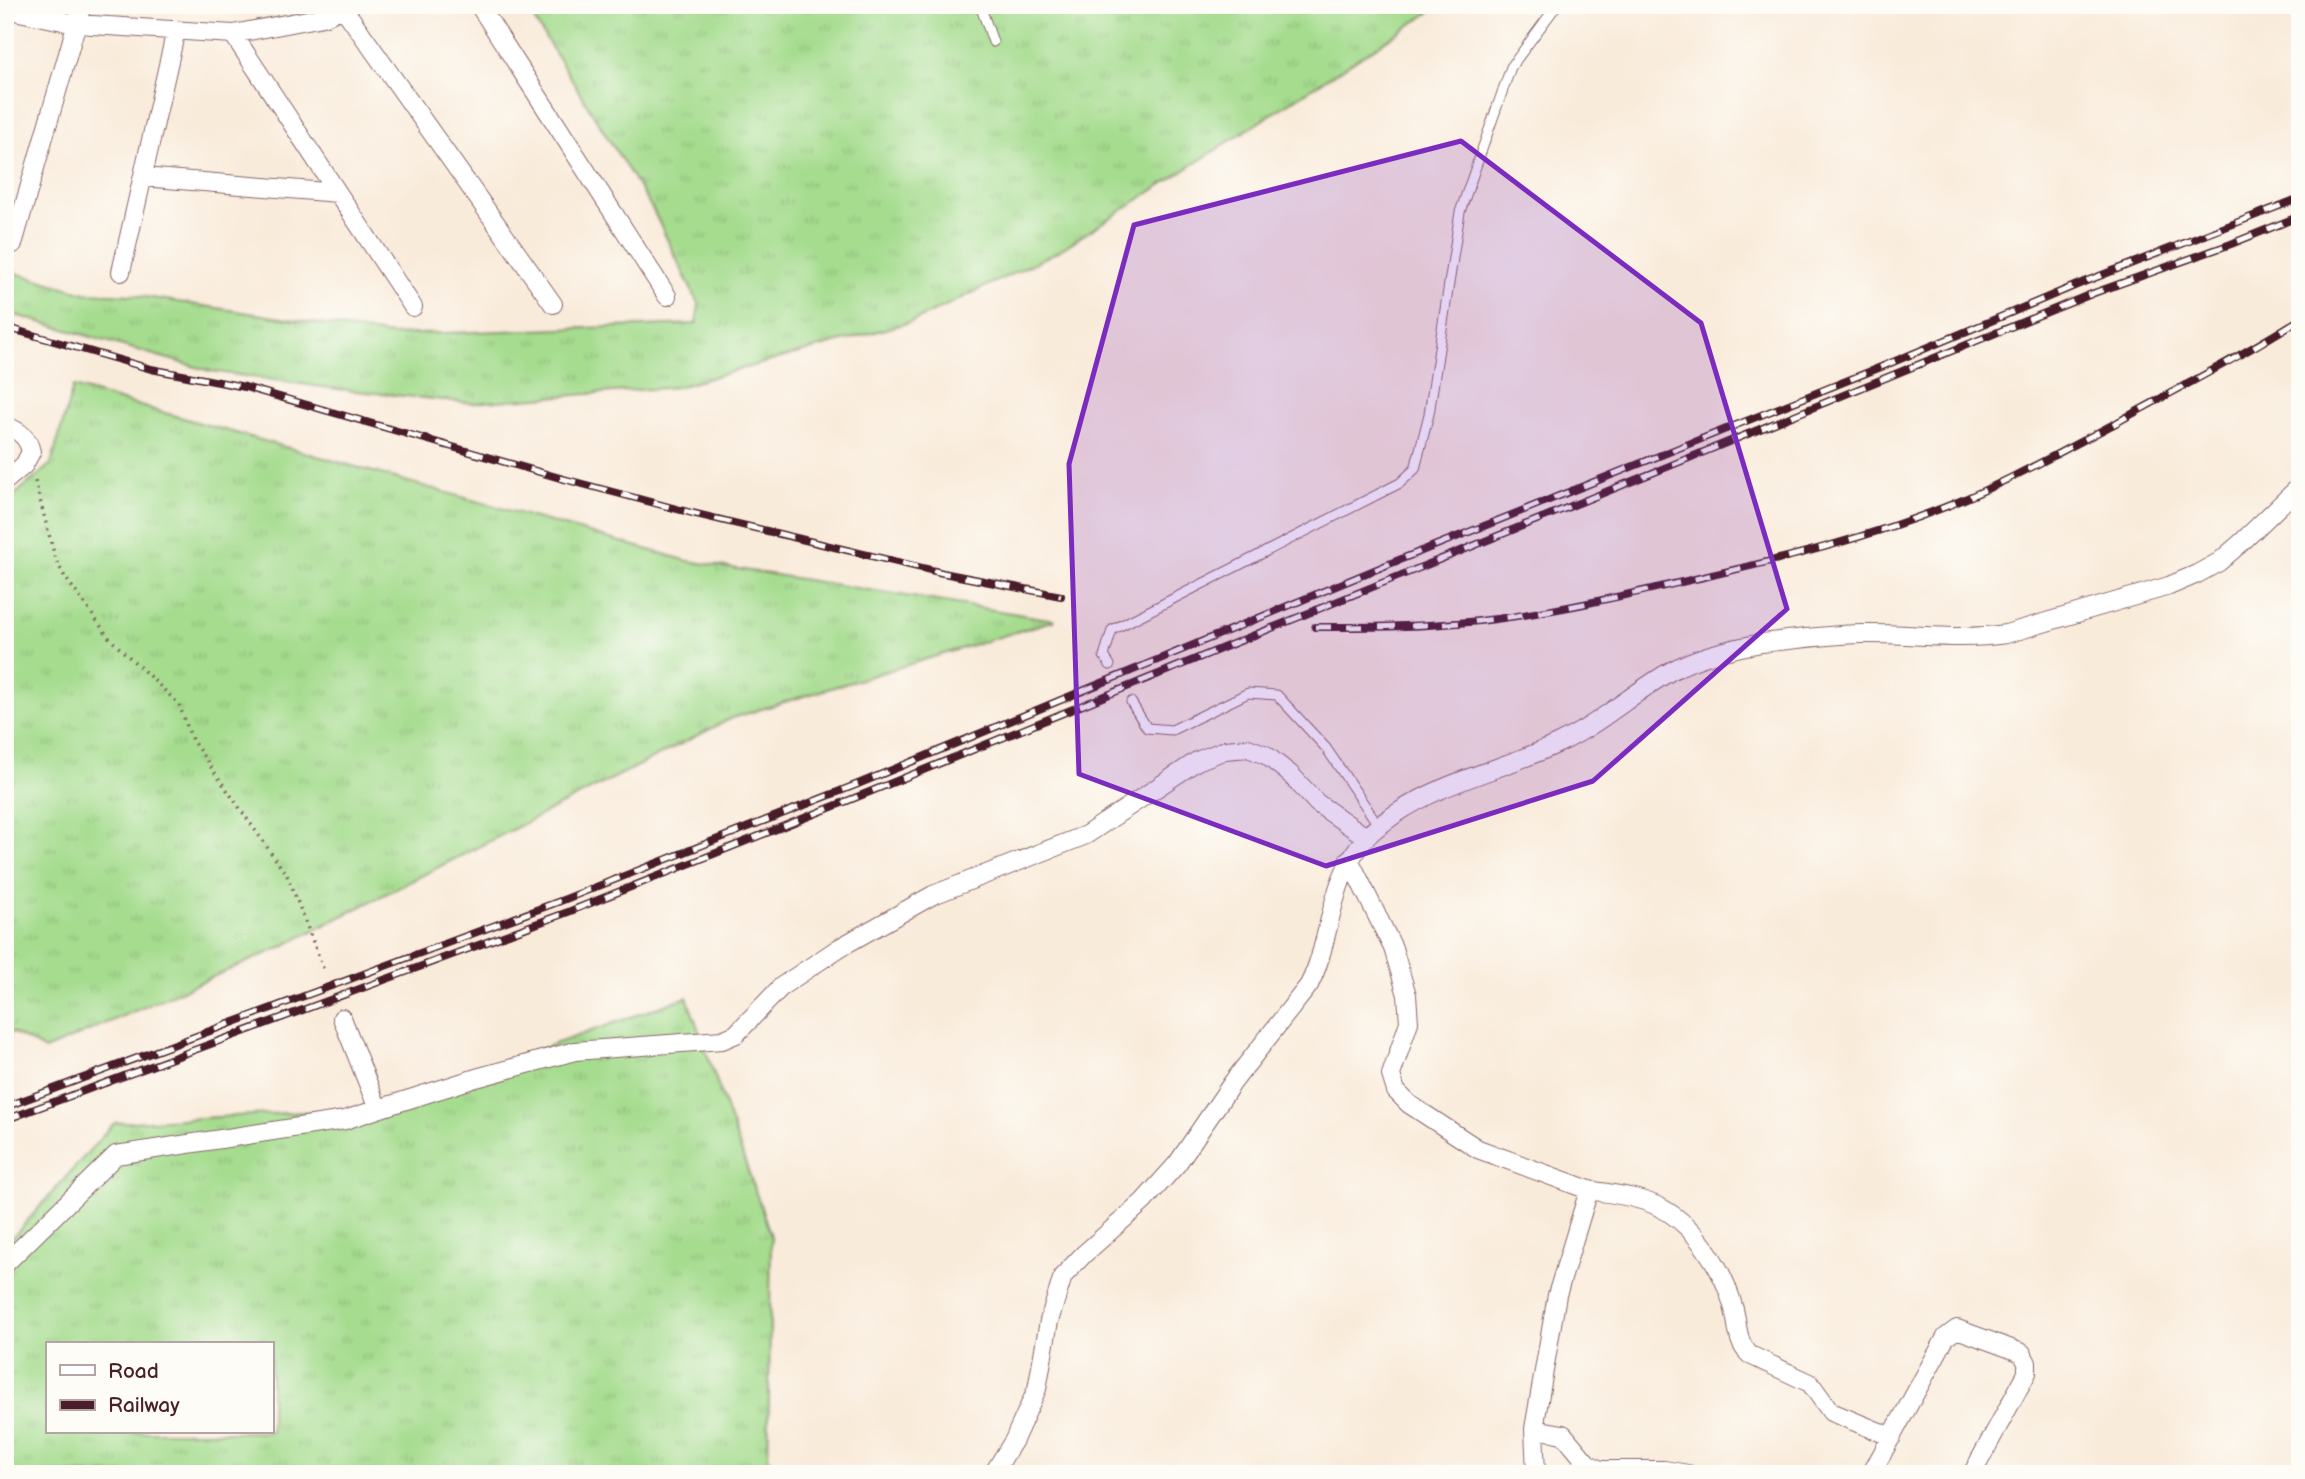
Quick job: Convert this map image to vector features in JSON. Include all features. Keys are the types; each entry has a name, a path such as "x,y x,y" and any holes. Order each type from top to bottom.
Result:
{"street":[{"path":"13,244 82,5"},
{"path":"479,5 667,296"},
{"path":"5,9 77,24 233,34 323,17 348,7 554,304"},
{"path":"121,272 176,30"},
{"path":"233,34 413,307"},
{"path":"143,177 338,193"},
{"path":"5,426 17,430 25,438 31,452 29,458 5,481"},
{"path":"993,1474 1014,1440 1037,1389 1049,1321 1063,1276 1143,1202 1177,1164 1233,1082 1309,985 1316,972 1328,918 1349,859 1372,832 1404,808 1446,787 1581,733 1672,670 1693,661 1759,644 1823,637 1863,634 1983,637 2037,627 2169,586 2197,574 2219,562 2300,486"},
{"path":"5,1264 116,1155 345,1120 476,1078 576,1051 722,1040 736,1034 782,986 839,948 933,895 1086,835 1197,761 1225,750 1248,748 1266,755 1290,774 1317,803 1372,832"},
{"path":"1349,859 1393,948 1406,995 1409,1022 1391,1075 1396,1091 1409,1104 1478,1149 1589,1190 1638,1199 1658,1206 1679,1220 1707,1252 1726,1282 1744,1349 1750,1355 1810,1383 1831,1412 1892,1437"},
{"path":"342,1018 378,1110"},
{"path":"1536,1474 1534,1429 1557,1295 1589,1190"},
{"path":"1871,1474 1946,1337 1957,1329 2022,1353 2027,1363 2027,1373 1972,1474"},
{"path":"1534,1429 1563,1434 1587,1463 1600,1469 1664,1470 1688,1474"}],"lane":[{"path":"980,5 993,42"},
{"path":"1110,665 1104,656 1112,630 1400,483 1415,469 1429,414 1460,212 1511,67 1557,5"},
{"path":"1131,702 1147,728 1172,730 1248,693 1277,695 1326,748 1372,832"}],"path":[{"path":"29,458 56,561 65,577 110,639 179,704 192,740 288,877 325,974"}],"highlighted area":[{"path":"1461,141 1701,323 1787,609 1593,781 1326,866 1079,774 1069,464 1134,225"}],"green space":[{"path":"525,5 1441,5 1057,252 914,321 677,387 472,403 337,389 210,371 5,312 5,270 85,293 133,295 391,335 696,324 699,305 653,210"},
{"path":"73,387 688,561 1055,620 732,718 277,949 45,1050 12,1032 5,1033 5,503 51,464"},
{"path":"687,997 771,1236 768,1474 5,1474 5,1246 114,1123 374,1108"}],"railway":[{"path":"5,1107 563,900 858,784 1389,564 1881,367 2084,282 2300,198"},
{"path":"5,1120 568,912 2094,293 2300,216"},
{"path":"1315,627 1438,624 1538,613 1742,568 1859,537 1945,507 2010,478 2116,423 2300,319"},
{"path":"5,327 151,369 245,387 560,478 692,513 943,573 1061,596"}]}
